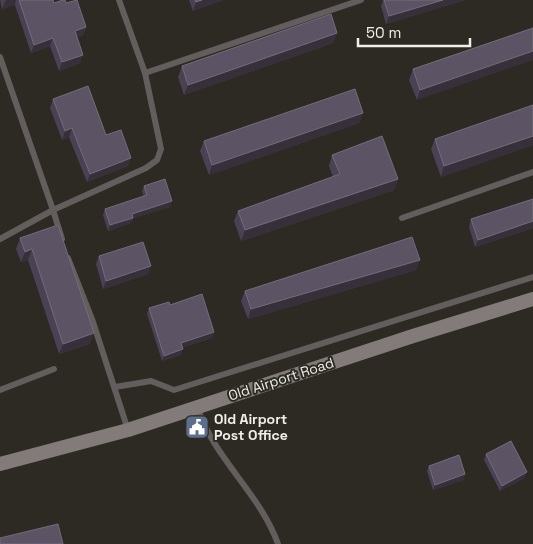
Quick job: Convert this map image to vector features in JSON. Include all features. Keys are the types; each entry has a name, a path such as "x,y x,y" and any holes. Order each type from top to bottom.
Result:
{"main road":[{"name":"Old Airport Road","path":"0,464 128,430 197,406 533,299"}],"lane":[{"path":"0,239 53,210 146,168 157,160 161,149 145,73 119,0"},
{"path":"145,73 361,0"},
{"path":"0,57 64,245"},
{"path":"402,218 533,172"},
{"path":"66,253 115,387 128,430"},
{"path":"115,387 151,382 174,390 533,277"},
{"path":"0,390 54,370"},
{"path":"197,406 210,438 251,493 272,528 278,544"}],"building":[{"path":"19,0 53,0 54,3 65,0 66,3 77,0 86,27 75,31 83,55 62,62 53,38 34,45"},
{"path":"384,0 443,0 389,16"},
{"path":"331,14 337,33 188,85 182,66"},
{"path":"533,28 533,51 420,90 413,69"},
{"path":"88,86 106,135 121,130 131,158 90,174 72,128 65,131 53,99"},
{"path":"355,89 363,113 212,165 204,141"},
{"path":"533,105 533,136 444,166 435,139"},
{"path":"382,136 398,179 245,230 238,211 340,174 332,155"},
{"path":"165,179 172,201 132,214 133,218 110,225 105,209 147,195 144,186"},
{"path":"533,199 533,221 478,240 471,219"},
{"path":"58,225 94,333 63,344 32,249 25,252 20,238"},
{"path":"412,237 420,260 251,309 245,291"},
{"path":"143,242 151,266 106,281 99,256"},
{"path":"202,294 214,332 181,343 183,349 164,356 149,308 169,302 170,305"},
{"path":"511,441 527,472 502,486 486,454"},
{"path":"459,455 465,474 435,485 429,466"},
{"path":"58,524 63,544 0,544 0,538"}],"place":[{"name":"Old Airport Post Office","path":"197,427"}]}
